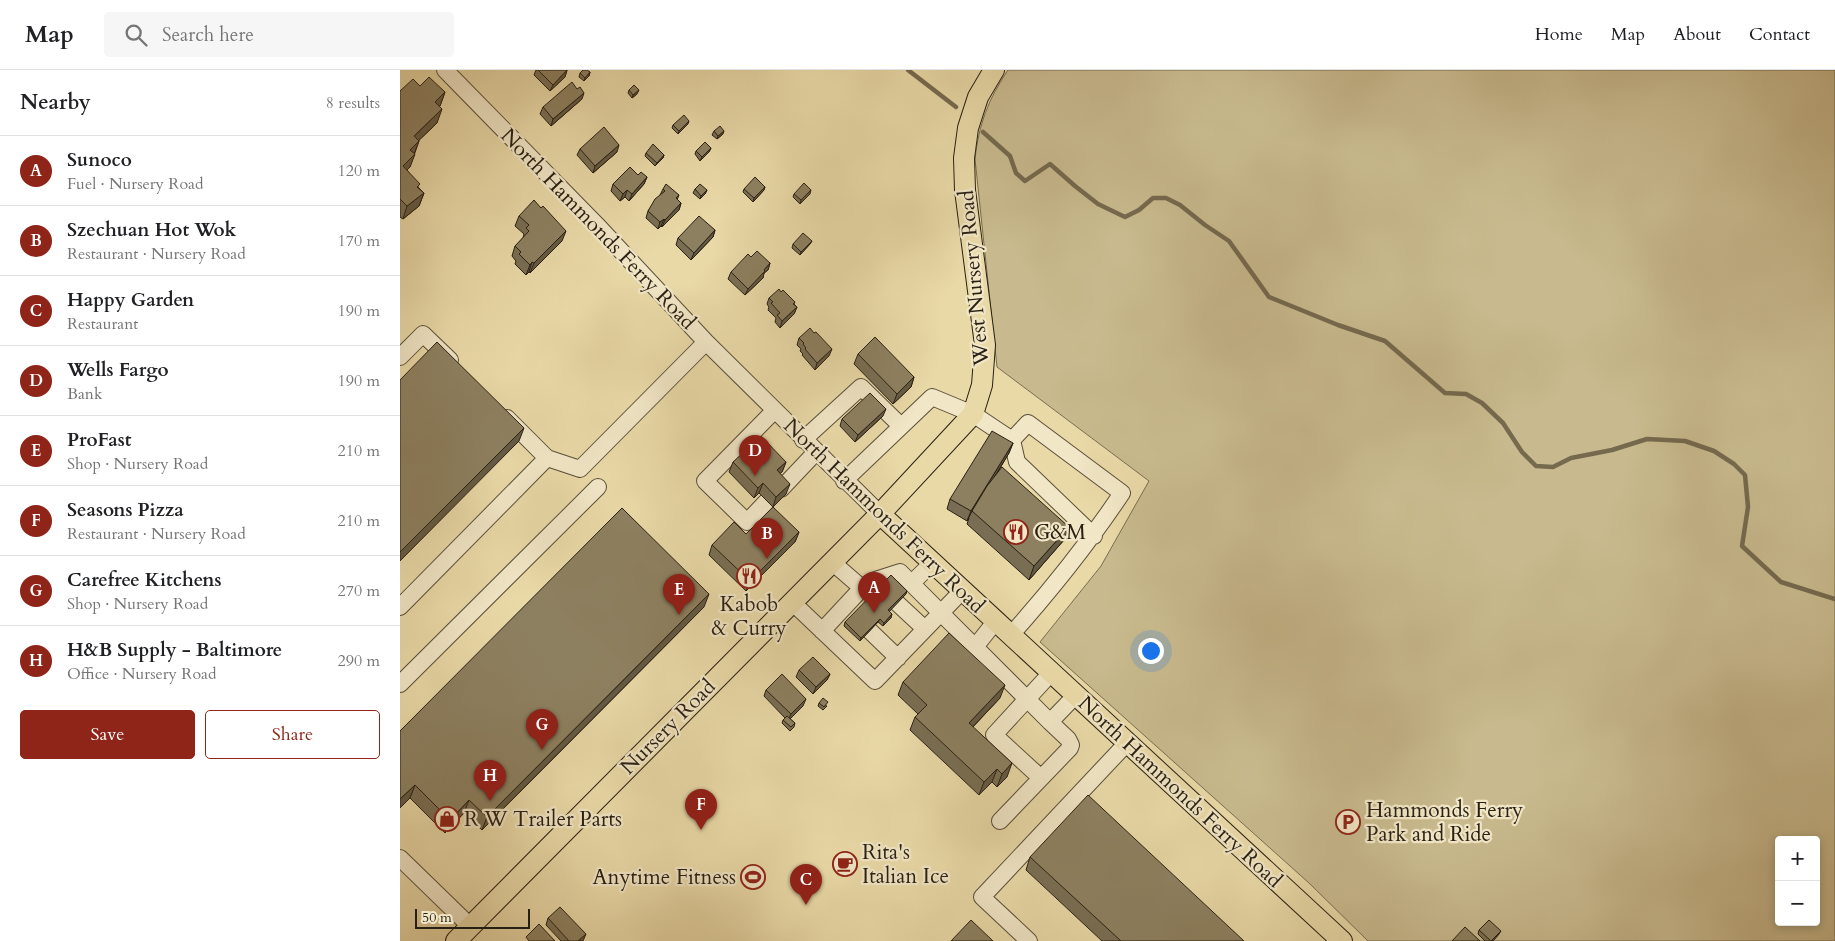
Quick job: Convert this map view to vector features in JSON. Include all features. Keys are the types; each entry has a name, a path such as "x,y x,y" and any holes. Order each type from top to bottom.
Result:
{"main road":[{"name":"West Nursery Road","path":"880,514 972,414 982,385 985,345 965,190 964,158 968,128 978,97 994,70"},
{"name":"Nursery Road","path":"456,941 880,514"},
{"name":"North Hammonds Ferry Road","path":"880,514 1342,941"}],"street":[{"name":"North Hammonds Ferry Road","path":"445,70 596,224 706,342 803,440 880,514"},
{"path":"400,357 423,334 458,368"},
{"path":"499,410 547,458 580,469 706,342"},
{"path":"803,440 861,387 901,426"},
{"path":"844,480 932,398 972,414 1012,440 1017,462 1094,536"},
{"path":"767,501 747,522 705,480 774,411"},
{"path":"1010,636 1044,598 1094,536 1122,493 1028,422 1012,440"},
{"path":"781,489 816,452"},
{"path":"400,608 547,458"},
{"path":"400,684 598,487"},
{"path":"832,562 871,586"},
{"path":"912,583 932,563"},
{"path":"822,631 849,612 871,586 900,572 1068,739 1071,745 1070,748 1000,821"},
{"path":"792,602 875,681 962,591"},
{"path":"897,604 925,629"},
{"path":"975,647 995,622"},
{"path":"870,631 898,658"},
{"path":"1041,778 994,735 1051,674"},
{"path":"1050,722 1076,696"},
{"path":"1029,941 982,897 1127,743"},
{"path":"400,858 471,927"}],"shaded area":[{"path":"1008,70 1835,70 1835,941 1368,941 1309,883 1040,642 1101,566 1149,481 997,367 975,159 982,123 990,102"}],"building":[{"path":"538,70 567,70 553,85"},
{"path":"583,70 590,72 585,78 580,73"},
{"path":"429,77 445,92 435,102 442,109 414,136 419,141 410,150 415,154 403,166 420,184 417,187 424,193 407,206 400,199 400,91 413,79 420,86"},
{"path":"572,82 577,89 580,87 584,93 553,119 543,107"},
{"path":"634,85 639,90 633,95 629,90"},
{"path":"684,115 689,121 679,131 673,125"},
{"path":"720,126 724,131 718,136 714,131"},
{"path":"604,127 619,145 595,166 580,149"},
{"path":"705,142 711,148 702,157 696,151"},
{"path":"653,144 664,155 657,163 646,153"},
{"path":"630,167 638,175 641,172 647,177 632,194 627,190 623,194 613,184"},
{"path":"755,177 765,187 754,198 744,189"},
{"path":"804,183 811,190 801,200 794,194"},
{"path":"666,184 679,195 676,198 681,203 665,220 660,222 648,211 655,199 665,191 663,189"},
{"path":"700,184 707,190 701,196 695,189"},
{"path":"534,200 541,208 543,206 566,231 530,265 519,254 521,252 515,246 529,231 526,228 529,225 519,216"},
{"path":"699,216 715,230 694,253 678,238"},
{"path":"803,233 812,241 801,252 793,244"},
{"path":"757,251 770,263 748,289 731,272 748,254 751,257"},
{"path":"779,289 781,292 783,290 795,302 793,304 797,307 782,321 777,315 780,313 769,298"},
{"path":"810,328 832,349 817,363 805,349 804,343 799,338"},
{"path":"875,337 914,377 897,394 858,354"},
{"path":"437,342 524,428 400,552 400,380"},
{"path":"870,393 886,409 858,435 842,419"},
{"path":"992,431 1013,443 971,511 950,499"},
{"path":"761,436 786,462 777,470 790,484 776,497 763,483 758,488 733,462"},
{"name":"G&M","path":"1002,467 1069,527 1034,566 972,511 987,486"},
{"path":"773,507 799,532 750,581 712,545 734,522 746,534"},
{"path":"622,508 709,594 487,817 469,800 450,820 415,785 400,799 400,731"},
{"path":"891,575 907,591 888,610 892,614 884,623 880,619 861,638 845,622"},
{"path":"949,633 1005,685 969,723 1012,763 1002,774 997,769 984,782 915,717 927,705 903,682"},
{"path":"813,657 830,674 816,687 799,670"},
{"path":"782,674 806,699 791,714 766,690"},
{"path":"823,698 828,702 824,707 819,703"},
{"path":"787,716 795,723 791,727 783,720"},
{"path":"1088,795 1244,941 1121,941 1030,857"},
{"path":"560,907 586,934 578,941 569,941 548,918"},
{"path":"971,920 993,941 951,941"},
{"path":"1489,920 1501,931 1491,941 1479,930"},
{"path":"539,924 555,941 529,941 526,937"},
{"path":"1465,927 1480,941 1452,941"}],"waterway":[{"path":"908,70 956,107"},
{"path":"983,132 1010,156 1016,173 1025,181 1050,164 1098,204 1125,217 1139,210 1153,198 1166,198 1180,205 1229,241 1269,297 1338,325 1385,341 1445,393 1466,394 1482,403 1503,423 1522,452 1536,466 1553,467 1571,458 1612,450 1647,439 1685,441 1714,451 1734,464 1745,475 1748,507 1742,546 1781,582 1835,599"}],"place":[{"name":"Wells Fargo","path":"755,476"},
{"name":"G&M","path":"1016,532"},
{"name":"Szechuan Hot Wok","path":"767,559"},
{"name":"Kabob & Curry","path":"749,576"},
{"name":"Sunoco","path":"874,613"},
{"name":"ProFast","path":"679,615"},
{"name":"Carefree Kitchens","path":"542,750"},
{"name":"H&B Supply - Baltimore","path":"490,801"},
{"name":"R W Trailer Parts","path":"447,819"},
{"name":"Hammonds Ferry Park and Ride","path":"1348,822"},
{"name":"Seasons Pizza","path":"701,830"},
{"name":"Rita's Italian Ice","path":"845,864"},
{"name":"Anytime Fitness","path":"753,877"},
{"name":"Happy Garden","path":"806,905"}]}
